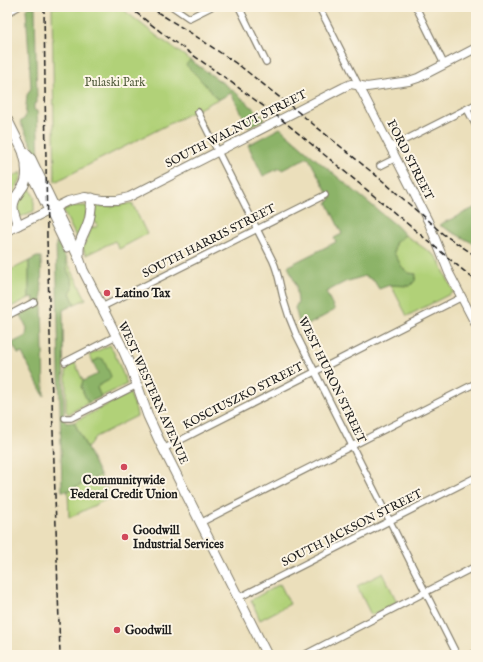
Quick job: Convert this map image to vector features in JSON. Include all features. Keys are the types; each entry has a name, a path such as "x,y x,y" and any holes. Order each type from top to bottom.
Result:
{"main road":[{"name":"WEST WESTERN AVENUE","path":"7,118 23,151 26,163 79,258 83,270 132,370 148,416 163,449 266,655"},
{"name":"WEST WESTERN AVENUE","path":"23,151 31,159 74,262 83,270"},
{"path":"18,225 14,216 13,208 17,195 26,179 26,163"},
{"path":"79,258 80,240 88,222 92,198"}],"street":[{"path":"7,13 18,7"},
{"path":"172,7 188,18 191,18 211,7"},
{"path":"238,7 266,62"},
{"name":"FORD STREET","path":"319,7 428,221 449,273 476,325"},
{"path":"416,7 444,64"},
{"name":"SOUTH WALNUT STREET","path":"7,231 68,200 92,198 117,200 129,196 351,84 367,87 418,78 476,48"},
{"path":"391,147 476,104"},
{"path":"467,109 476,126"},
{"name":"WEST HURON STREET","path":"198,112 277,270 288,316 296,334 457,655"},
{"path":"380,166 396,158"},
{"name":"SOUTH HARRIS STREET","path":"102,307 325,195"},
{"name":"KOSCIUSZKO STREET","path":"163,449 462,297"},
{"path":"7,316 34,302"},
{"path":"64,362 116,336"},
{"path":"200,523 476,383"},
{"path":"65,418 71,418 138,385"},
{"name":"SOUTH JACKSON STREET","path":"238,598 476,477"},
{"path":"304,655 476,566"},
{"path":"471,655 476,653"}],"green space":[{"path":"29,7 35,7 37,103 34,104 34,110 37,111 39,159 20,122 25,118 27,95 31,88 26,9"},
{"name":"Pulaski Park","path":"52,7 120,7 158,37 234,91 55,182"},
{"path":"190,60 234,91 265,119 249,127 231,93 218,100 186,65"},
{"path":"280,128 397,226 405,235 395,243 394,253 402,267 408,273 416,274 415,281 410,286 390,285 379,289 374,281 365,276 345,282 326,292 335,310 301,329 295,308 298,302 296,285 288,266 336,242 334,238 342,234 327,202 331,199 308,157 282,170 280,168 263,176 248,145"},
{"path":"22,172 22,176 10,197 8,209 9,221 7,223 7,179"},
{"path":"28,184 35,199 34,211 20,217 17,209 21,196"},
{"path":"132,203 147,234 119,249 115,241 86,255 83,249 84,245 92,227 96,227 98,225 94,222 97,206 114,206"},
{"path":"73,206 87,206 86,216 77,239 63,210"},
{"path":"476,207 476,245 439,225 472,209"},
{"path":"405,235 437,257 454,292 407,316 390,285 410,286 416,274 408,273 402,267 394,253 395,243"},
{"path":"56,242 58,243 66,259 67,270 72,280 73,288 70,293 75,304 63,310 64,419 66,423 74,422 100,475 68,491 62,491"},
{"path":"37,257 41,257 44,396 22,353 18,354 12,343 26,336 27,328 20,314 33,307 34,297 29,298 29,261"},
{"path":"66,259 86,299 75,304 70,293 72,280 67,270"},
{"path":"29,261 29,298 7,309 7,272"},
{"path":"110,345 127,384 101,397 97,388 109,380 100,358 93,362 89,355"},
{"path":"100,358 103,359 111,376 109,380 97,388 101,397 88,403 81,387 83,381 98,374 93,362"},
{"path":"75,363 83,381 81,387 88,403 68,414 66,411 66,367"},
{"path":"130,393 137,416 95,437 87,448 74,422"},
{"path":"100,475 111,497 69,518 68,491"},
{"path":"383,573 397,602 371,615 357,586"},
{"path":"280,584 290,604 260,620 251,600"}],"railway":[{"path":"44,7 47,239 60,655"},
{"path":"129,7 166,36 281,119 476,281"},
{"path":"149,7 240,66 384,182 443,234 476,256"}],"place":[{"name":"Latino Tax","path":"107,293"},
{"name":"Communitywide Federal Credit Union","path":"124,467"},
{"name":"Goodwill Industrial Services","path":"125,537"},
{"name":"Goodwill","path":"117,630"}]}
